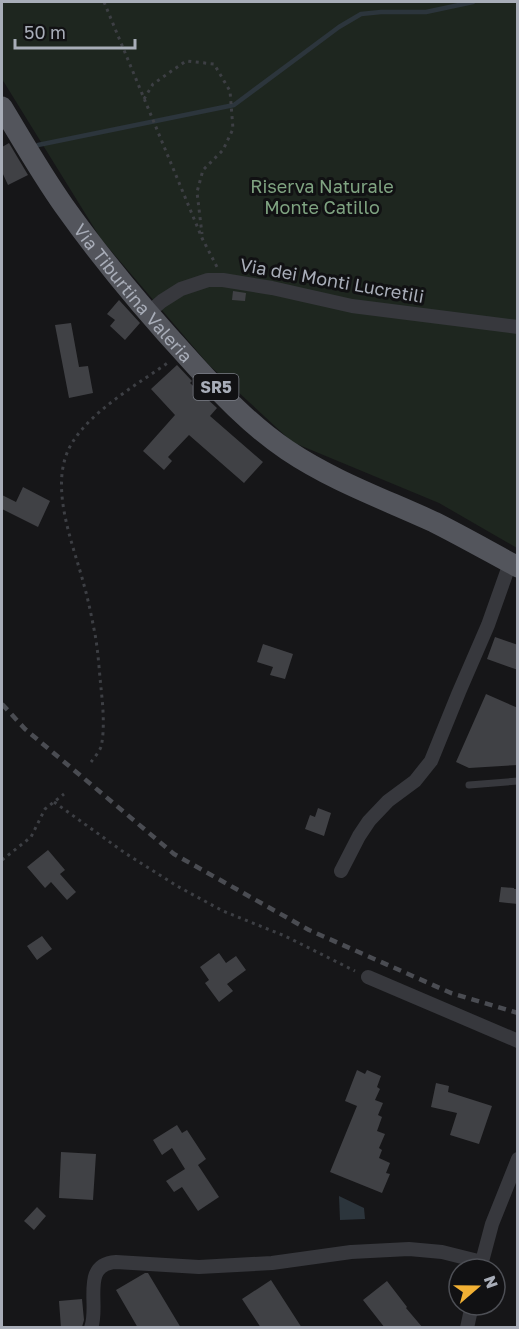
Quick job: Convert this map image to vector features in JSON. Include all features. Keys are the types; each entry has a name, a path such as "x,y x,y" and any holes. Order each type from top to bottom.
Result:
{"main road":[{"name":"Via Tiburtina Valeria","path":"2,106 64,206 109,266 148,313 235,407 285,449 326,474 443,527 514,565"}],"street":[{"name":"Via dei Monti Lucretili","path":"148,313 162,301 181,290 208,280 223,280 272,288 352,306 518,327"},
{"path":"341,872 369,821 388,801 415,781 431,760 514,565"},
{"path":"368,977 518,1041"},
{"path":"483,1257 492,1224 518,1159"},
{"path":"91,1328 95,1277 99,1269 107,1263 199,1267 272,1263 351,1251 409,1249 442,1252 456,1257"}],"lane":[{"path":"469,785 518,781"}],"path":[{"path":"104,2 202,238 223,280"},
{"path":"144,99 153,84 186,61 213,64 230,91 233,129 223,150 203,170 197,192 202,238"},
{"path":"91,762 100,748 104,713 95,633 63,505 63,465 76,436 101,410 183,352"},
{"path":"2,860 31,837 45,809 64,794"},
{"path":"54,802 125,853 177,886 223,911 285,936 368,977"}],"green space":[{"name":"Riserva Naturale Monte Catillo","path":"2,2 517,2 517,548 439,503 292,442 209,365 101,239 2,79"}],"shaded area":[{"path":"339,1196 364,1208 365,1219 340,1220"}],"building":[{"path":"9,143 28,175 8,185 2,172 2,147"},
{"path":"233,291 246,293 245,301 232,300"},
{"path":"119,300 140,323 125,340 110,326 115,320 107,314"},
{"path":"71,323 79,367 88,366 93,393 69,398 55,325"},
{"path":"177,365 192,381 190,383 217,408 210,416 263,462 244,483 189,435 168,457 172,461 164,470 143,451 175,415 151,389"},
{"path":"23,487 50,501 38,527 2,509 2,495 16,502"},
{"path":"495,637 518,645 518,670 487,659"},
{"path":"263,644 293,654 285,679 270,675 273,667 257,662"},
{"path":"486,694 518,708 518,765 469,768 456,762"},
{"path":"318,808 331,813 324,836 305,829 310,815 315,817"},
{"path":"48,850 65,870 60,874 76,892 67,900 51,882 45,888 27,867"},
{"path":"501,887 518,889 518,904 499,902"},
{"path":"42,936 52,949 37,960 27,946"},
{"path":"219,953 226,963 236,956 246,970 227,984 233,991 219,1002 205,983 209,980 200,967"},
{"path":"357,1070 365,1074 367,1070 381,1076 377,1087 380,1089 375,1100 383,1103 378,1115 382,1117 377,1131 385,1134 379,1148 382,1150 379,1158 390,1163 386,1173 390,1174 382,1193 330,1172 357,1106 345,1101"},
{"path":"436,1083 449,1086 448,1092 492,1106 479,1144 450,1135 457,1113 431,1107"},
{"path":"177,1125 182,1133 187,1130 206,1159 198,1165 219,1197 198,1211 182,1187 174,1192 166,1181 185,1169 172,1148 162,1155 153,1140"},
{"path":"61,1152 96,1154 93,1200 59,1198"},
{"path":"37,1207 46,1216 34,1230 24,1221"},
{"path":"148,1273 181,1328 138,1328 116,1290"},
{"path":"271,1280 302,1328 261,1328 242,1299"},
{"path":"387,1281 423,1328 385,1328 363,1300"},
{"path":"82,1299 84,1320 82,1327 61,1328 59,1301"}],"waterway":[{"path":"38,145 234,105 339,27 361,14 426,12 473,2"}],"railway":[{"path":"2,704 25,729 174,854 309,930 451,993 518,1013"}]}
